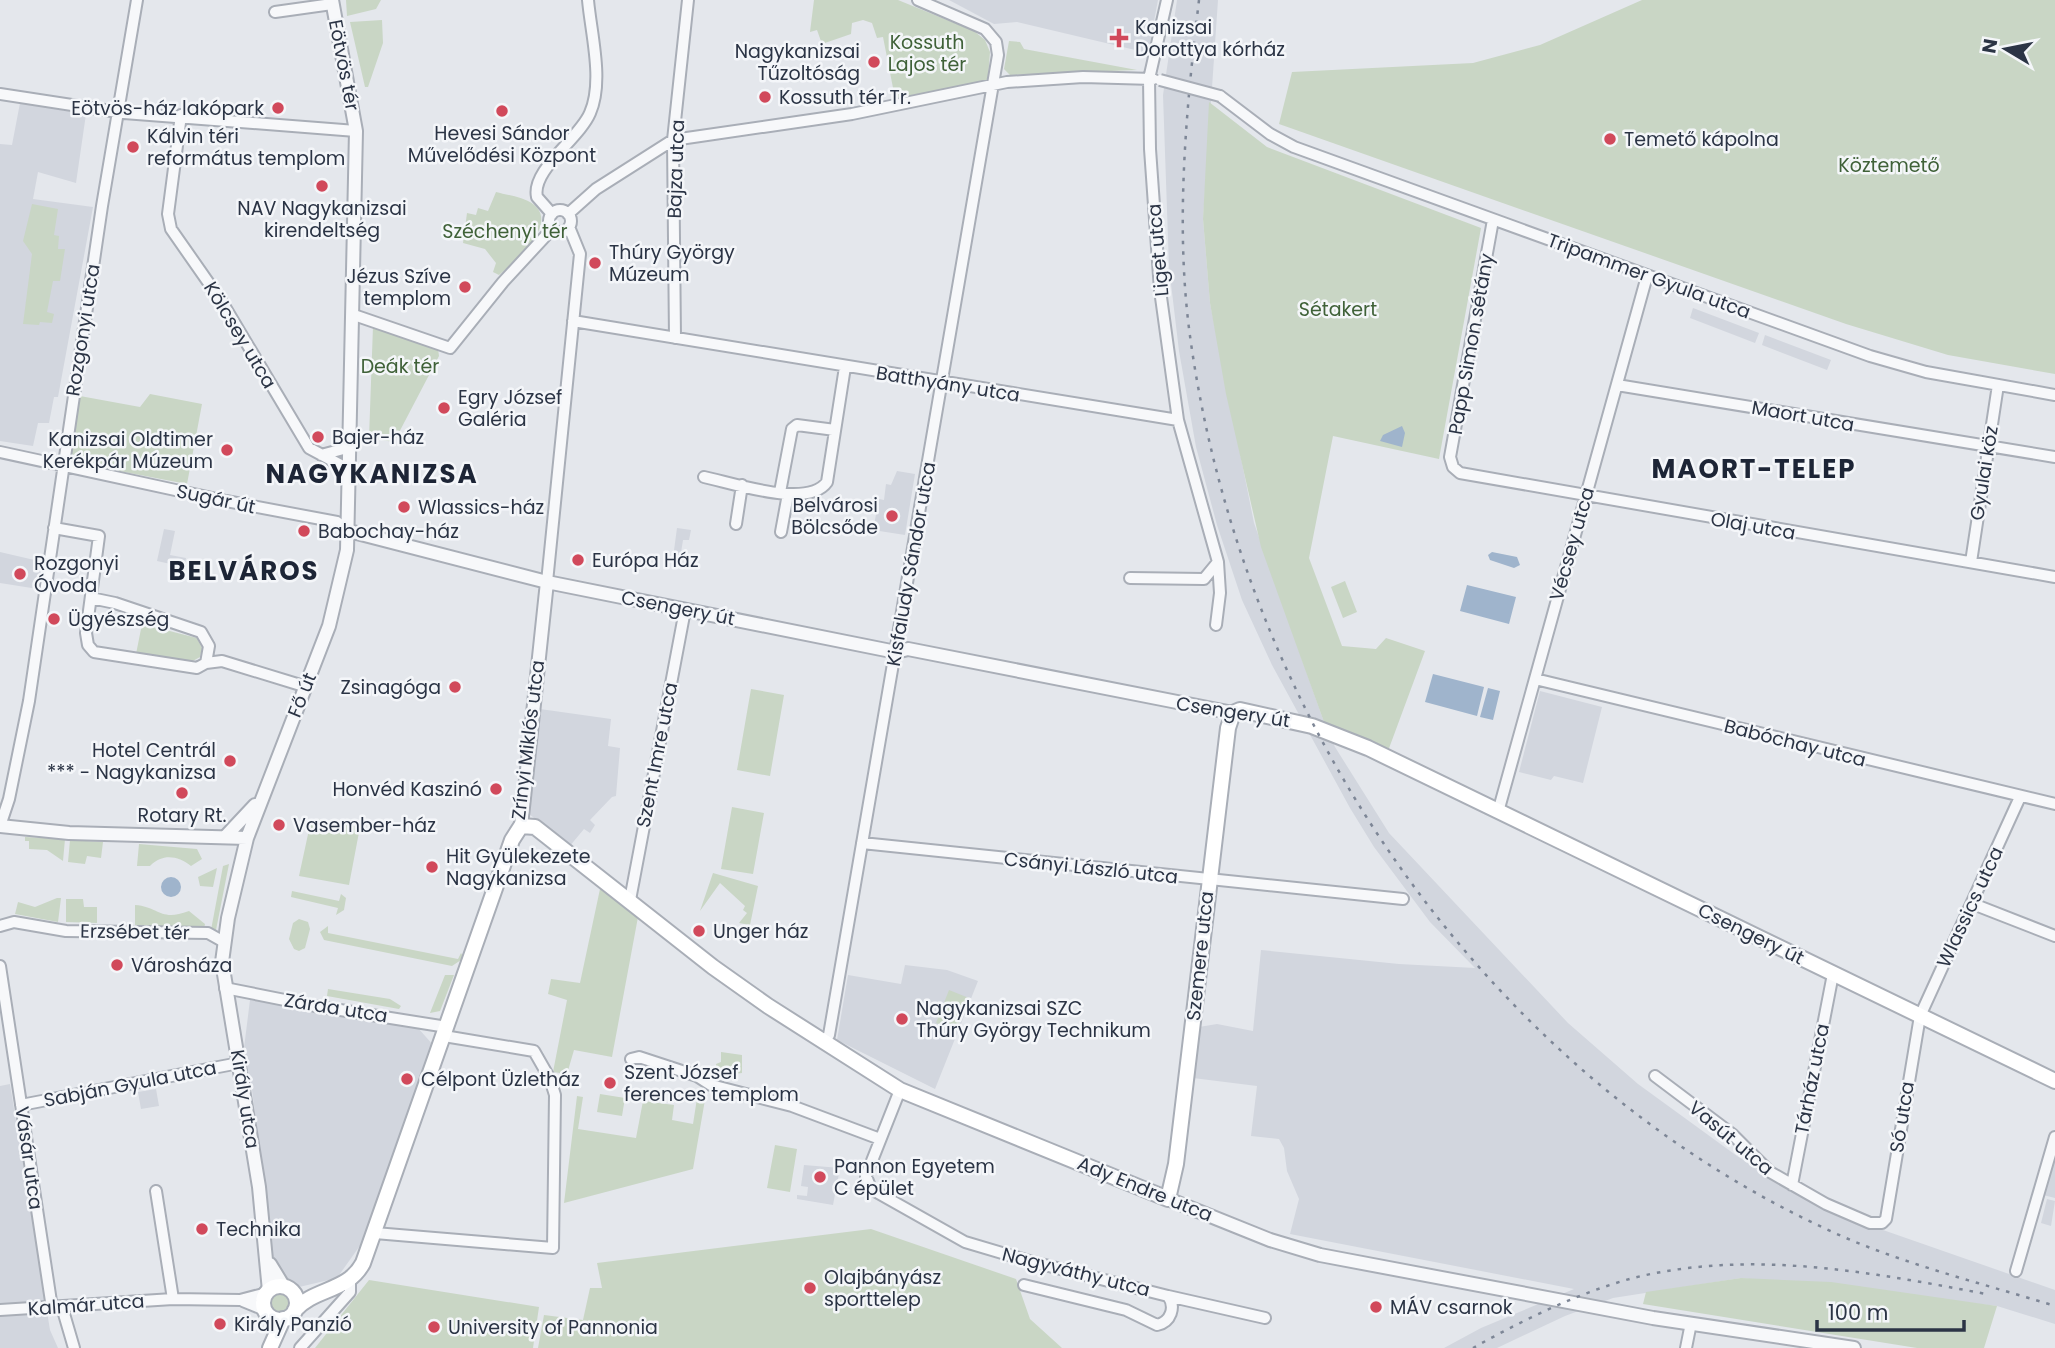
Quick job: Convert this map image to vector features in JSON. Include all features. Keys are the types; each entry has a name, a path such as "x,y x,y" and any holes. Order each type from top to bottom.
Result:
{"main road":[{"name":"Csengery út","path":"1233,713 1240,710 1278,718 1345,737 2055,1081"},
{"name":"Szemere utca","path":"1168,1199 1176,1164 1208,880 1228,728 1233,713"},
{"name":"Ady Endre utca","path":"521,826 535,827 713,967 900,1090 1168,1199"},
{"name":"Zrínyi Miklós utca","path":"350,1280 363,1264 375,1233 512,840 521,826"},
{"path":"270,1345 283,1319 305,1300 350,1280"},
{"path":"289,1290 295,1310"},
{"path":"270,1345 263,1300 268,1292 326,1292"},
{"path":"266,1312 283,1319"}],"street":[{"name":"Rozgonyi utca","path":"0,826 9,799 29,701 137,0"},
{"path":"552,214 537,197 538,180 580,130 593,103 594,67 588,0"},
{"name":"Bajza utca","path":"676,338 673,141 688,0"},
{"name":"Kisfaludy Sándor utca","path":"824,1041 828,1035 896,652 998,55 990,32 918,0"},
{"name":"Liget utca","path":"1167,0 1154,79 1150,149 1159,277 1178,421"},
{"path":"275,12 332,2"},
{"name":"Eötvös tér","path":"332,2 356,131"},
{"path":"568,214 596,189 673,141 852,114 995,85 1083,77 1154,79"},
{"name":"Tripammer Gyula utca","path":"1154,79 1220,96 1255,123 1294,147 1899,366 2055,395"},
{"path":"0,94 118,112 356,131 348,531"},
{"name":"Kölcsey utca","path":"181,115 169,210 171,229 222,302 309,449 350,470"},
{"path":"562,210 568,214 569,227 563,232 552,229 549,223 552,214 562,210"},
{"name":"Papp Simon sétány","path":"1453,467 1450,457 1493,220"},
{"name":"Zrínyi Miklós utca","path":"521,826 580,254 569,227"},
{"path":"354,315 450,348 503,282 552,229"},
{"name":"Vécsey utca","path":"1499,812 1647,276"},
{"name":"Batthyány utca","path":"573,321 1178,421"},
{"path":"704,477 784,493 810,495 822,489 827,482 845,367"},
{"name":"Maort utca","path":"1617,385 1989,447"},
{"name":"Gyulai köz","path":"1971,562 1998,385"},
{"path":"1178,421 1218,562 1220,593 1216,625"},
{"path":"781,532 794,427 835,430"},
{"path":"321,455 351,447"},
{"path":"1989,447 2055,457"},
{"name":"Sugár út","path":"0,452 337,522 348,531"},
{"name":"Olaj utca","path":"1453,467 1463,475 2055,577"},
{"path":"736,524 742,485"},
{"path":"54,528 99,536 86,639 94,652 197,668 206,663 222,661 307,687"},
{"name":"Csengery út","path":"348,531 547,582 896,652 908,649 1233,713"},
{"name":"Fő út","path":"224,942 247,838 260,799 307,687 340,591 348,531"},
{"path":"1130,578 1204,579 1218,562"},
{"path":"91,598 115,603 201,632 209,646 206,663"},
{"name":"Szent Imre utca","path":"630,900 685,610"},
{"name":"Babóchay utca","path":"1535,679 2055,804"},
{"path":"0,784 9,799"},
{"name":"Wlassics utca","path":"1920,1016 2020,797"},
{"path":"225,838 260,799"},
{"path":"0,826 69,833 247,838"},
{"name":"Csányi László utca","path":"862,843 1403,899"},
{"path":"1973,904 2055,936"},
{"name":"Erzsébet tér","path":"0,926 14,922 66,931 208,933 224,942"},
{"name":"Király utca","path":"224,942 222,962 225,988 239,1063 267,1258 268,1292"},
{"name":"Vásár utca","path":"0,966 21,1105 57,1307 74,1348"},
{"name":"Tárház utca","path":"1792,1185 1833,974"},
{"name":"Zárda utca","path":"225,988 534,1051 550,1079 555,1095 553,1248 375,1233"},
{"path":"0,1015 6,1004"},
{"name":"Só utca","path":"1886,1219 1920,1016"},
{"path":"631,1059 639,1057 674,1068 697,1076 711,1086 792,1106 880,1139 900,1090"},
{"name":"Sabján Gyula utca","path":"21,1105 239,1063"},
{"name":"Vasút utca","path":"1654,1076 1732,1134 1759,1164 1792,1185 1870,1223 1882,1223 1886,1219"},
{"path":"2016,1272 2055,1137"},
{"name":"Nagyváthy utca","path":"880,1139 866,1183 892,1204 965,1242 1168,1296 1172,1306 1170,1317 1157,1325 1126,1310 1024,1285"},
{"name":"Kalmár utca","path":"156,1191 173,1299"},
{"name":"Ady Endre utca","path":"1168,1199 1270,1240 1320,1255 1807,1344 1854,1348"},
{"name":"Király utca","path":"267,1258 275,1276 289,1290"},
{"path":"300,1348 350,1292 350,1280"},
{"name":"Kalmár utca","path":"0,1310 173,1299 240,1300 268,1292"},
{"path":"1168,1296 1265,1318"},
{"name":"Kalmár utca","path":"240,1300 266,1312"},
{"path":"1686,1348 1691,1323"}],"shaded area":[{"name":"Kanizsai Dorottya kórház","path":"949,0 1158,0 1148,53 1017,22 994,24"},
{"path":"1177,0 1218,0 1203,219 1210,303 1254,523 1324,722 1335,747 1389,833 1568,1023 1638,1084 1737,1156 1790,1188 1863,1223 2055,1290 2055,1324 1997,1306 1741,1278 1613,1298 1565,1316 1497,1348 1444,1348 1481,1328 1574,1289 1290,1234 1299,1199 1287,1171 1284,1148 1279,1139 1251,1136 1257,1086 1193,1078 1199,1027 1217,1024 1253,1031 1261,950 1399,964 1475,968 1430,922 1374,847 1350,808 1272,665 1242,600 1217,525 1196,447 1179,351 1169,267 1163,95"},
{"path":"20,103 86,114 76,183 38,172 33,199 93,207 58,397 54,397 49,423 38,423 33,446 0,441 0,144 12,145"},
{"path":"1693,308 1759,333 1755,343 1690,318"},
{"path":"1765,335 1831,360 1827,370 1762,345"},
{"name":"Belvárosi Bölcsőde","path":"897,471 915,474 905,535 873,530 879,499 884,500 886,484 891,485"},
{"path":"677,528 691,530 689,540 683,540 679,565 672,565"},
{"path":"164,529 175,531 170,555 186,558 184,567 157,561"},
{"name":"Rozgonyi Óvoda","path":"0,552 43,562 38,589 0,583"},
{"path":"1540,691 1602,707 1583,783 1554,776 1551,780 1519,772"},
{"path":"540,709 611,719 608,746 620,748 616,796 590,820 595,825 590,833 584,829 569,847 528,813"},
{"name":"Nagykanizsai SZC Thúry György Technikum","path":"905,965 947,970 978,981 935,1089 837,1040 848,975 901,984"},
{"path":"250,1000 418,1028 434,1046 364,1240 337,1278 295,1288 278,1273 274,1263 252,1090 244,1048"},
{"path":"10,1084 50,1330 58,1348 0,1348 0,1086"},
{"path":"156,1089 159,1106 141,1109 138,1092"},
{"path":"2055,1154 2055,1198 2043,1195"},
{"name":"Pannon Egyetem C épület","path":"804,1165 840,1168 833,1205 797,1199 797,1195 807,1196 808,1187 801,1186"},
{"path":"2047,1199 2055,1201 2051,1226 2041,1223"}],"green space":[{"path":"346,0 381,0 376,9 347,16"},
{"name":"Kossuth Lajos tér","path":"814,0 898,0 974,31 985,40 990,52 988,78 985,82 895,98 883,37 877,38 872,23 863,20 852,23 851,34 822,44 817,30 810,32"},
{"name":"Köztemető","path":"1642,0 2055,0 2055,374 1948,355 1846,324 1279,124 1292,72 1473,63 1540,45"},
{"path":"382,20 383,43 368,87 365,87 350,22"},
{"name":"Kossuth Lajos tér","path":"1009,41 1020,42 1024,49 1137,70 1010,75 1004,69"},
{"name":"Sétakert","path":"1209,102 1267,147 1481,228 1439,459 1333,436 1309,558 1342,646 1376,649 1386,638 1425,651 1388,751 1324,722 1261,547 1226,394 1210,303 1203,219"},
{"name":"Széchenyi tér","path":"496,192 533,204 540,212 541,222 532,242 499,275 493,272 496,263 485,249 463,243 467,213 476,215 478,208 488,211"},
{"path":"32,204 58,209 54,235 59,236 58,249 65,249 60,281 53,281 47,312 54,314 52,323 40,322 39,325 23,324 32,254 23,241"},
{"name":"Deák tér","path":"373,326 438,349 439,356 394,442 369,438"},
{"path":"150,394 202,404 187,484 67,461 80,396 140,407"},
{"path":"1345,581 1357,612 1343,618 1331,587"},
{"path":"142,624 197,638 202,648 200,657 191,662 136,654"},
{"path":"751,689 784,695 770,776 737,770"},
{"path":"732,807 764,813 753,874 721,869"},
{"path":"317,819 360,827 349,885 299,876 310,825"},
{"path":"25,837 65,839 63,861 47,850 29,849 29,841 25,841"},
{"path":"70,840 103,842 101,858 87,856 85,864 68,862"},
{"path":"139,844 197,849 202,859 191,866 170,857 160,859 150,866 137,866"},
{"path":"229,864 216,930 211,930 223,866"},
{"path":"217,868 213,887 200,886 198,877"},
{"path":"713,873 758,886 750,925 739,923 747,913 743,910 745,906 720,883 700,911"},
{"path":"600,889 638,917 612,1057 574,1050 567,1074 553,1072 567,1000 548,994 551,979 580,983"},
{"path":"292,891 339,901 341,894 346,898 344,910 336,915 338,908 291,897"},
{"path":"61,898 58,922 15,914 18,902 35,907"},
{"path":"66,899 83,899 84,907 97,907 97,923 66,922"},
{"path":"135,905 172,915 189,911 205,924 204,929 135,927"},
{"path":"299,919 308,922 310,929 305,948 299,951 294,949 289,939 293,923"},
{"path":"328,926 328,933 458,959 461,953 464,958 452,966 324,940 320,932"},
{"path":"445,975 454,975 440,1011 430,1013"},
{"path":"328,989 390,999 401,1006 399,1009 327,996"},
{"path":"949,990 969,998 956,1031 936,1023"},
{"path":"721,1052 742,1055 742,1073 718,1076 716,1064 721,1062"},
{"path":"698,1092 706,1094 693,1169 564,1203 577,1096 583,1097 578,1129 636,1138 643,1101 674,1105 672,1120 693,1124"},
{"path":"600,1094 625,1098 622,1116 597,1112"},
{"path":"775,1145 797,1149 790,1192 767,1188"},
{"name":"Olajbányász sporttelep","path":"871,1229 1016,1279 1030,1319 1062,1348 538,1348 544,1315 583,1320 590,1288 602,1288 597,1263"},
{"path":"1741,1278 1831,1282 1997,1306 1984,1348 1917,1348 1643,1304 1646,1292"},
{"name":"University of Pannonia","path":"369,1280 539,1307 533,1348 315,1348"},
{"path":"276,1292 284,1292 290,1302 284,1312 276,1312 270,1306 270,1298"}],"water":[{"path":"1402,426 1405,433 1402,447 1380,441 1383,435"},
{"path":"1492,552 1517,557 1520,565 1514,568 1490,560 1488,555"},
{"path":"1467,585 1516,597 1509,624 1460,611"},
{"path":"1433,674 1484,687 1477,716 1425,702"},
{"path":"1488,688 1500,691 1493,720 1480,717"},
{"path":"167,877 175,877 181,887 175,897 167,897 161,891 161,883"}],"railway":[{"path":"1199,0 1186,126 1183,253 1190,336 1218,475 1262,611 1322,741 1397,862 1485,974 1587,1074 1701,1159 1826,1229 1853,1241 1910,1262 2055,1306"},
{"path":"1473,1348 1571,1299 1633,1278 1677,1269 1721,1265 1810,1267 1898,1278 1986,1294"}],"place":[{"name":"Kanizsai Dorottya kórház","path":"1119,38"},
{"name":"Nagykanizsai Tűzoltóság","path":"874,62"},
{"name":"Kossuth tér Tr.","path":"765,97"},
{"name":"Eötvös-ház lakópark","path":"278,108"},
{"name":"Hevesi Sándor Művelődési Központ","path":"502,111"},
{"name":"Temető kápolna","path":"1610,139"},
{"name":"Kálvin téri református templom","path":"133,147"},
{"name":"NAV Nagykanizsai kirendeltség","path":"322,186"},
{"name":"Thúry György Múzeum","path":"595,263"},
{"name":"Jézus Szíve templom","path":"465,287"},
{"name":"Egry József Galéria","path":"444,408"},
{"name":"Bajer-ház","path":"318,437"},
{"name":"Kanizsai Oldtimer Kerékpár Múzeum","path":"227,450"},
{"name":"Wlassics-ház","path":"404,507"},
{"name":"Belvárosi Bölcsőde","path":"892,516"},
{"name":"Babochay-ház","path":"304,531"},
{"name":"Európa Ház","path":"578,560"},
{"name":"Rozgonyi Óvoda","path":"20,574"},
{"name":"Ügyészség","path":"54,619"},
{"name":"Zsinagóga","path":"455,687"},
{"name":"Hotel Centrál *** - Nagykanizsa","path":"230,761"},
{"name":"Honvéd Kaszinó","path":"496,789"},
{"name":"Rotary Rt.","path":"182,793"},
{"name":"Vasember-ház","path":"279,825"},
{"name":"Hit Gyülekezete Nagykanizsa","path":"432,867"},
{"name":"Unger ház","path":"699,931"},
{"name":"Városháza","path":"117,965"},
{"name":"Nagykanizsai SZC Thúry György Technikum","path":"902,1019"},
{"name":"Célpont Üzletház","path":"407,1079"},
{"name":"Szent József ferences templom","path":"610,1083"},
{"name":"Pannon Egyetem C épület","path":"820,1177"},
{"name":"Technika","path":"202,1229"},
{"name":"Olajbányász sporttelep","path":"810,1288"},
{"name":"MÁV csarnok","path":"1376,1307"},
{"name":"Király Panzió","path":"220,1324"},
{"name":"University of Pannonia","path":"434,1327"}],"district":[{"name":"MAORT-TELEP","path":"1754,469"},
{"name":"NAGYKANIZSA","path":"372,474"},
{"name":"BELVÁROS","path":"244,571"}]}
